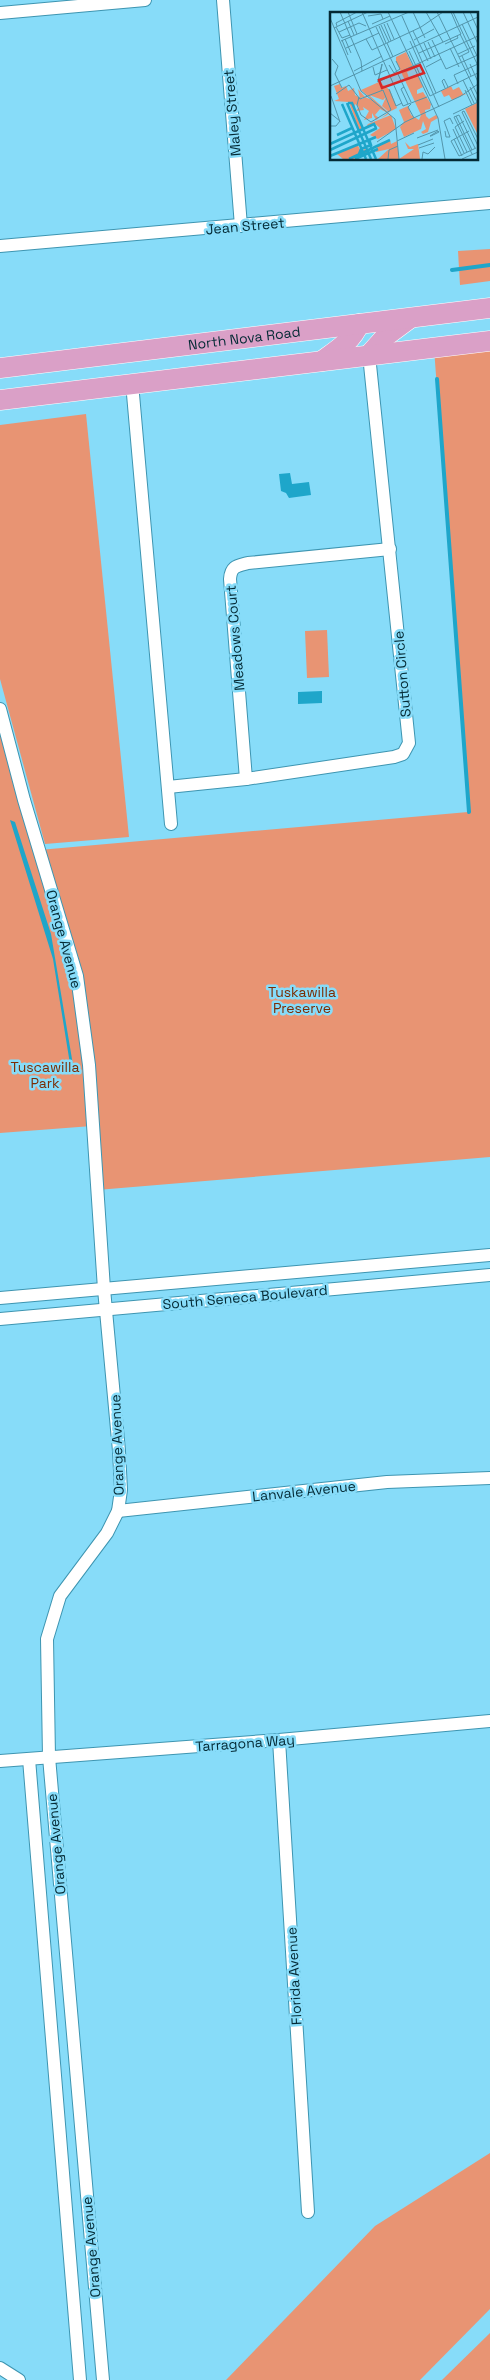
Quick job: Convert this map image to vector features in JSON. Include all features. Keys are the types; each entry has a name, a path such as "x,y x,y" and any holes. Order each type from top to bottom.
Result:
{"main road":[{"name":"North Nova Road","path":"0,368 490,308"},
{"path":"369,355 386,336 410,317"},
{"path":"322,361 348,341 355,333 358,324"},
{"path":"0,400 490,341"}],"street":[{"path":"0,13 146,0"},
{"name":"Maley Street","path":"223,0 242,226"},
{"name":"Jean Street","path":"0,246 490,203"},
{"name":"Sutton Circle","path":"168,787 246,779 394,757 403,754 409,743 369,355"},
{"path":"132,384 171,824"},
{"name":"Meadows Court","path":"246,779 230,579 232,569 234,566 248,563 390,550"},
{"name":"Orange Avenue","path":"0,709 24,800 77,976 89,1065 104,1289 119,1452 121,1490 118,1511 107,1533 60,1596 51,1618 47,1639 49,1757 103,2380"},
{"name":"South Seneca Boulevard","path":"0,1298 490,1255"},
{"path":"343,1268 346,1288"},
{"name":"South Seneca Boulevard","path":"0,1319 490,1275"},
{"name":"Lanvale Avenue","path":"118,1511 387,1482 490,1478"},
{"name":"Tarragona Way","path":"0,1761 279,1740 490,1721"},
{"name":"Florida Avenue","path":"279,1740 308,2212"},
{"name":"Orange Avenue","path":"28,1758 80,2380"},
{"path":"43,1931 64,1929"},
{"path":"55,2078 76,2075"},
{"path":"66,2215 88,2214"},
{"path":"0,2368 19,2380"}],"green space":[{"path":"490,249 490,281 460,285 458,251"},
{"name":"Tuskawilla Preserve","path":"490,341 490,1157 97,1190 92,1126 0,1133 0,709 39,850 468,812 434,348"},
{"path":"86,414 129,837 45,844 0,679 0,425"},
{"path":"327,630 329,677 307,678 305,631"},
{"path":"490,2153 490,2309 420,2380 226,2380 375,2226"},
{"path":"490,2333 490,2380 442,2380"}],"water":[{"path":"290,473 292,484 309,482 311,495 289,498 286,493 281,491 279,474"},
{"path":"322,691 322,703 298,704 298,692"},
{"path":"10,820 15,822 51,934 73,1065 70,1064 53,959"}],"waterway":[{"path":"452,270 490,265"},
{"path":"437,379 469,812"}],"park label":[{"name":"Tuscawilla Park","path":"45,1076"}]}
